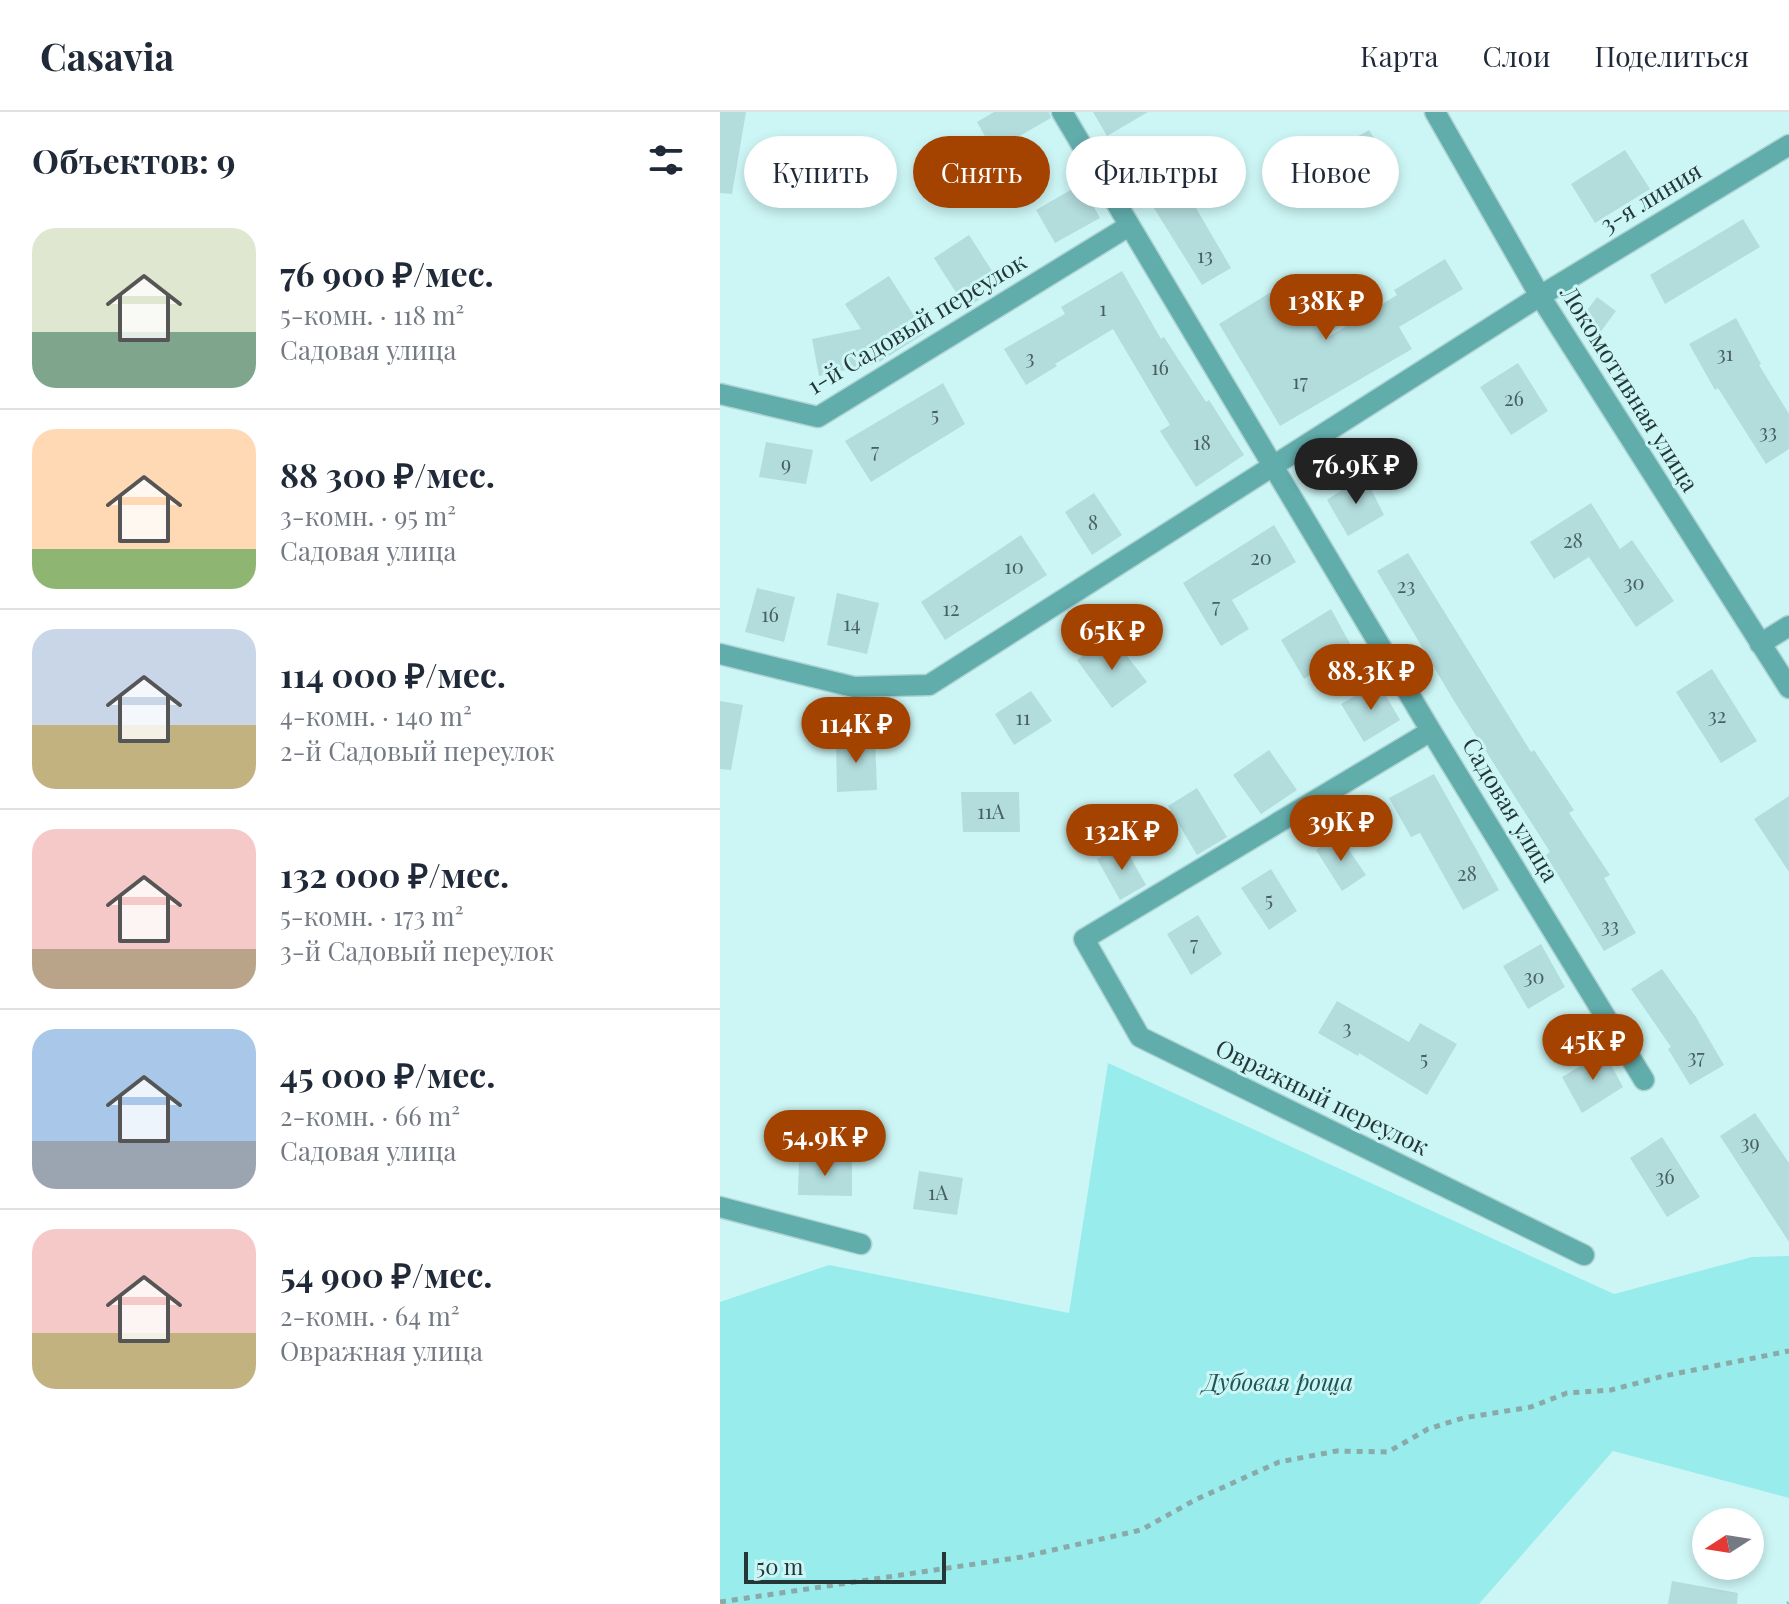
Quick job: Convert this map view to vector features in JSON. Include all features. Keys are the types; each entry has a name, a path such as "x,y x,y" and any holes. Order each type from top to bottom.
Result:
{"street":[{"name":"Садовая улица","path":"1062,112 1431,731 1644,1080"},
{"name":"Локомотивная улица","path":"1435,112 1540,296 1789,688"},
{"name":"3-я линия","path":"720,654 854,687 929,685 1540,296 1789,145"},
{"name":"1-й Садовый переулок","path":"720,394 818,417 1129,226"},
{"path":"1760,644 1789,626"},
{"name":"Овражный переулок","path":"1431,731 1084,939 1140,1037 1584,1255"},
{"path":"720,1207 861,1244"}],"path":[{"path":"720,1602 1022,1557 1141,1530 1195,1500 1279,1462 1337,1451 1388,1452 1428,1429 1463,1418 1531,1407 1567,1393 1611,1390 1677,1373 1789,1351"}],"green space":[{"name":"Дубовая роща","path":"1108,1063 1614,1294 1752,1257 1789,1256 1789,1498 1613,1451 1479,1604 720,1604 720,1302 829,1265 1069,1313"}],"building":[{"path":"720,112 746,112 732,194 720,193"},
{"path":"994,112 1049,112 1051,118 1019,136 985,136 977,122"},
{"path":"1093,112 1148,112 1107,136"},
{"path":"1369,130 1373,136 1358,136"},
{"path":"1625,150 1650,189 1595,223 1571,184"},
{"path":"1066,193 1066,208 1094,208 1100,218 1055,243 1036,210 1050,208 1050,202"},
{"path":"1154,208 1196,208 1231,268 1202,285"},
{"path":"1743,219 1760,247 1665,304 1650,275"},
{"path":"969,235 1001,285 966,308 934,258"},
{"path":"1445,259 1463,289 1399,327 1412,349 1280,426 1219,324 1289,281 1325,339 1397,295 1394,290"},
{"path":"1122,271 1161,339 1164,337 1244,455 1196,487 1160,431 1170,425 1113,329 1026,385 1004,349 1065,314 1061,307"},
{"path":"889,276 925,333 878,363 819,376 812,339 861,329 845,304"},
{"path":"1597,297 1616,311 1599,334 1580,320"},
{"path":"1736,318 1759,365 1789,414 1789,449 1766,464 1718,388 1715,390 1689,344"},
{"path":"1518,363 1548,411 1511,435 1480,387"},
{"path":"943,383 965,424 871,482 845,441"},
{"path":"766,442 813,450 806,484 759,477"},
{"path":"1364,475 1384,515 1348,536 1327,500"},
{"path":"1094,493 1122,535 1092,555 1065,512"},
{"path":"1591,503 1620,549 1632,540 1674,601 1636,627 1589,557 1554,579 1530,542"},
{"path":"1274,525 1296,562 1232,600 1249,629 1221,646 1183,583"},
{"path":"1021,535 1047,575 945,640 921,602"},
{"path":"1408,553 1531,752 1534,750 1574,810 1569,813 1610,875 1604,878 1636,933 1604,951 1546,855 1550,852 1454,701 1377,571"},
{"path":"757,588 795,597 784,642 745,632"},
{"path":"837,593 879,603 867,654 827,645"},
{"path":"1331,609 1353,649 1304,679 1281,640"},
{"path":"1112,636 1147,682 1112,708 1077,660"},
{"path":"1712,669 1757,741 1721,763 1676,692"},
{"path":"1378,682 1400,720 1364,742 1341,704"},
{"path":"1031,691 1052,721 1014,745 995,714"},
{"path":"720,701 743,705 731,770 720,769"},
{"path":"875,739 877,790 837,792 836,740"},
{"path":"1269,750 1297,790 1261,814 1233,775"},
{"path":"1434,774 1499,890 1463,910 1420,833 1411,837 1389,798"},
{"path":"1197,788 1227,837 1197,855 1168,806"},
{"path":"961,792 1019,792 1020,832 963,832"},
{"path":"1789,796 1789,872 1754,819"},
{"path":"1338,834 1366,875 1342,891 1316,850"},
{"path":"1123,844 1146,885 1120,900 1097,859"},
{"path":"1271,869 1297,911 1269,930 1241,888"},
{"path":"1198,915 1222,954 1191,975 1167,934"},
{"path":"1541,944 1565,987 1528,1009 1503,966"},
{"path":"1662,969 1696,1017 1724,1065 1690,1085 1668,1049 1671,1047 1631,989"},
{"path":"1337,1001 1409,1042 1420,1023 1457,1044 1427,1095 1359,1053 1358,1056 1318,1033"},
{"path":"1604,1052 1623,1087 1582,1113 1562,1077"},
{"path":"1755,1113 1789,1163 1789,1242 1720,1136"},
{"path":"1662,1137 1700,1197 1667,1217 1630,1158"},
{"path":"799,1159 852,1160 852,1196 798,1195"},
{"path":"919,1171 963,1178 957,1215 913,1209"},
{"path":"1672,1581 1738,1593 1737,1604 1668,1604"}]}
